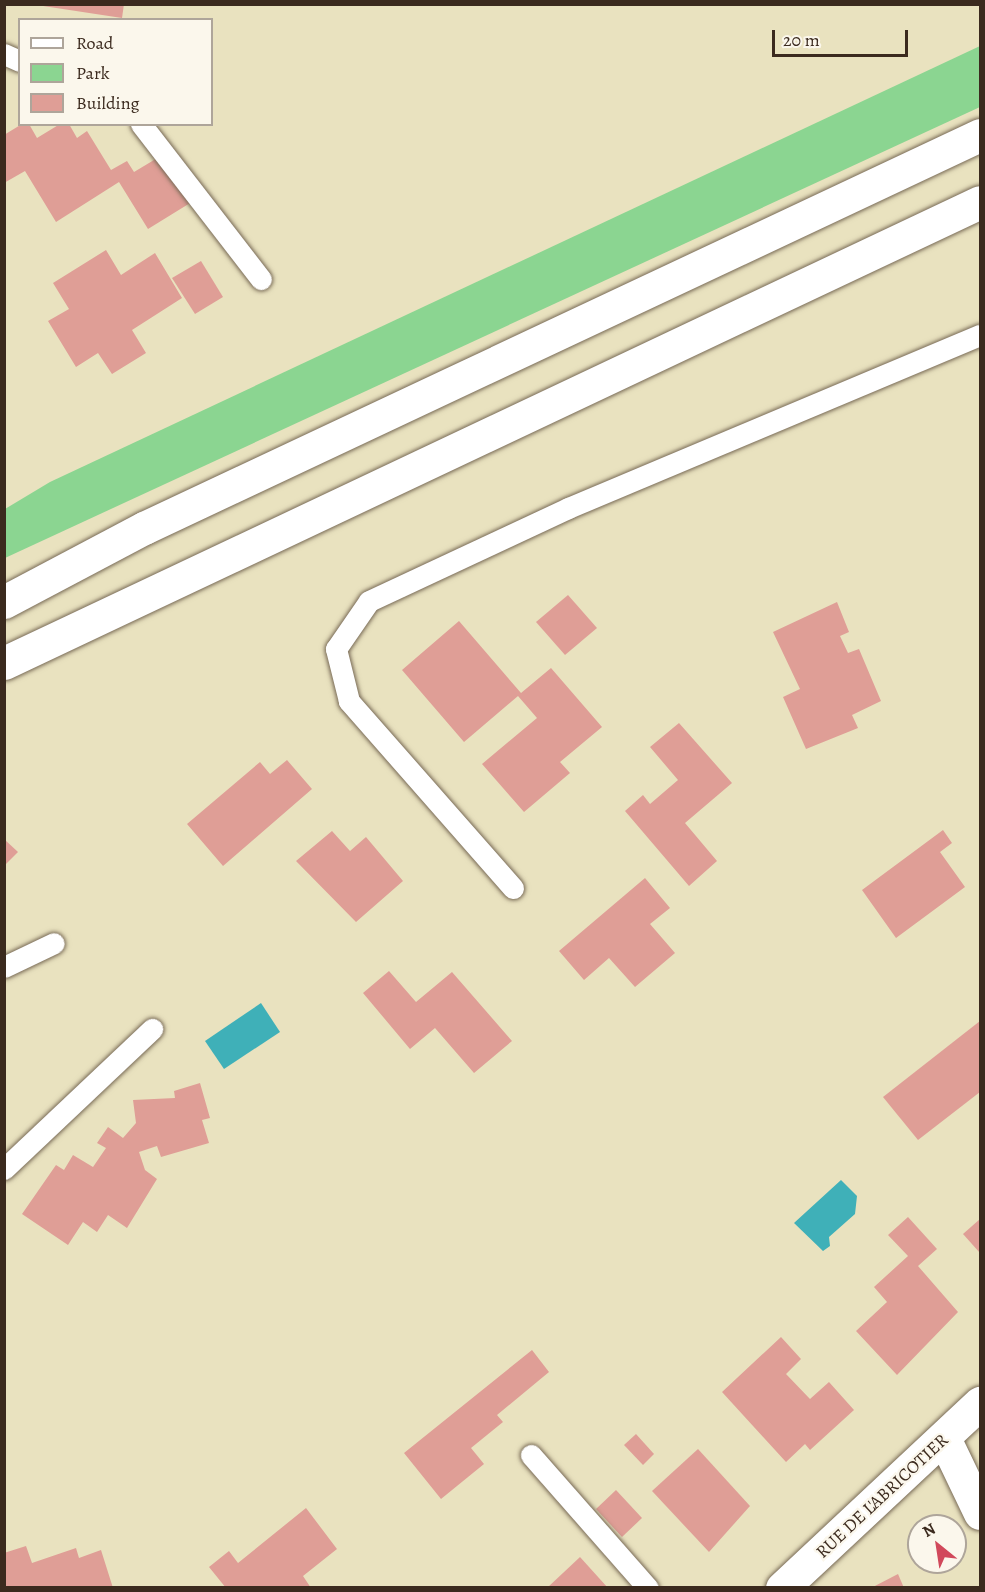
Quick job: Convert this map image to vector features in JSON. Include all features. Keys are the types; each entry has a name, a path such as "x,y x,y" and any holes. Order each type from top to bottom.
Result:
{"main road":[{"path":"4,602 144,528 981,135"},
{"path":"4,663 981,202"},
{"name":"RUE DE L'ABRICOTIER","path":"782,1587 981,1403"},
{"path":"944,1438 981,1513"}],"lane":[{"path":"4,54 18,60"},
{"path":"143,126 261,279"},
{"path":"513,888 349,701 336,649 369,601 568,508 981,335"},
{"path":"4,967 54,943"},
{"path":"4,1169 152,1029"},
{"path":"531,1455 648,1587"}],"green space":[{"path":"980,46 980,107 5,558 5,509 50,482"}],"water":[{"path":"261,1003 280,1032 224,1069 205,1041"},
{"path":"841,1180 857,1196 855,1214 829,1237 830,1246 823,1251 794,1223"}],"building":[{"path":"30,4 124,4 122,18"},
{"path":"19,126 30,126 37,138 57,126 70,126 77,138 87,131 111,170 127,161 134,172 159,157 195,200 148,229 119,182 56,222 25,171 4,183 4,135"},
{"path":"106,250 121,275 155,253 182,298 132,330 146,353 112,374 98,353 76,367 48,321 69,309 53,283"},
{"path":"201,261 223,297 195,314 172,278"},
{"path":"568,595 597,628 565,655 536,622"},
{"path":"837,602 849,632 840,636 848,653 859,649 881,701 852,715 858,728 806,749 783,697 800,689 773,632"},
{"path":"459,621 521,693 551,668 602,727 560,762 570,773 524,812 482,764 537,718 518,696 464,742 402,670"},
{"path":"679,723 732,783 685,823 717,861 689,886 625,811 643,795 650,804 678,780 650,747"},
{"path":"287,760 312,789 223,866 187,824 260,762 270,774"},
{"path":"943,830 952,843 940,852 965,887 896,938 862,890"},
{"path":"332,831 350,851 366,837 403,881 356,922 296,861"},
{"path":"4,839 18,852 4,866"},
{"path":"645,878 670,908 650,924 675,953 635,987 609,958 584,980 559,951"},
{"path":"389,971 416,1002 452,972 512,1041 474,1073 435,1028 410,1049 363,993"},
{"path":"980,1021 980,1092 918,1140 883,1097"},
{"path":"200,1083 210,1118 202,1120 209,1143 161,1157 157,1146 139,1152 145,1170 157,1179 127,1228 108,1215 97,1232 83,1222 68,1245 22,1214 56,1165 64,1170 73,1155 93,1167 106,1148 97,1143 108,1127 123,1138 136,1123 133,1100 175,1098 174,1091"},
{"path":"908,1217 937,1249 918,1266 958,1312 897,1375 856,1331 887,1302 874,1287 908,1256 888,1235"},
{"path":"980,1219 980,1253 963,1234"},
{"path":"781,1337 801,1359 786,1374 810,1399 829,1382 854,1410 810,1450 805,1444 786,1462 722,1392"},
{"path":"532,1350 549,1372 497,1415 503,1422 471,1448 484,1464 441,1499 404,1453"},
{"path":"636,1434 654,1454 643,1465 624,1445"},
{"path":"698,1449 750,1506 709,1552 652,1491"},
{"path":"616,1490 642,1518 622,1537 596,1509"},
{"path":"306,1508 337,1549 303,1576 311,1588 226,1588 209,1567 229,1551 238,1563"},
{"path":"26,1546 32,1563 76,1548 79,1558 101,1550 113,1588 4,1588 4,1553"},
{"path":"580,1557 608,1588 547,1588"},
{"path":"898,1574 904,1588 871,1588"}]}
